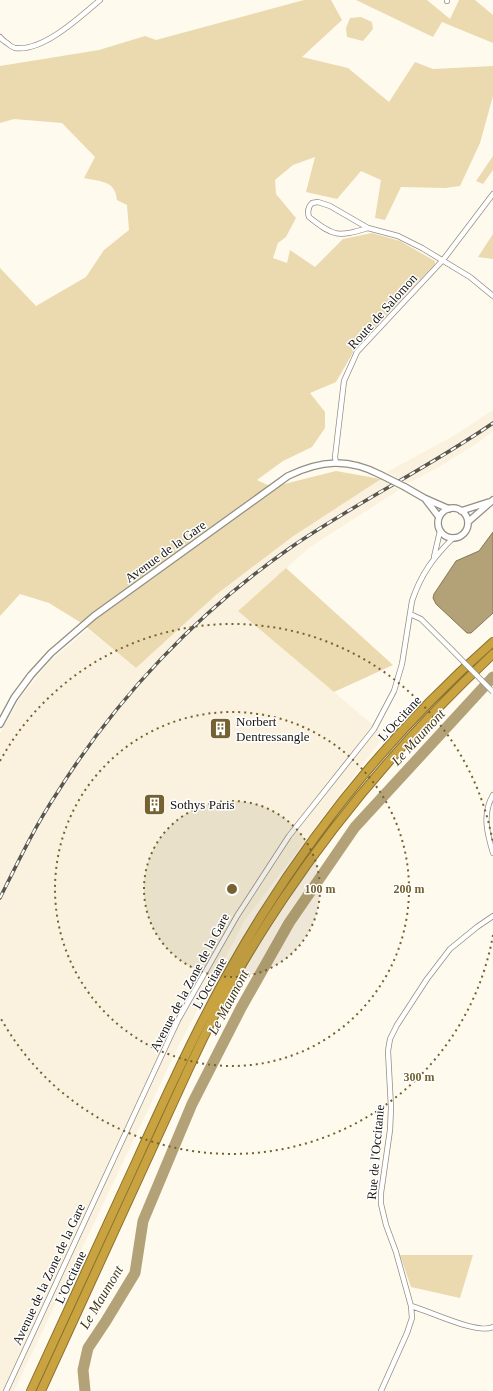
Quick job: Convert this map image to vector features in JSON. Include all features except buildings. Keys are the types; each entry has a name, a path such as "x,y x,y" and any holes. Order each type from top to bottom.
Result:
{"highway":[{"name":"L'Occitane","path":"31,1391 194,1035 261,917 311,844 373,765 441,692 493,642"},
{"name":"L'Occitane","path":"40,1391 208,1027 237,972 291,888 336,824 414,732 493,654"}],"street":[{"path":"0,37 1,40 14,48 29,47 48,40 70,26 100,0"},
{"name":"Route de Salomon","path":"336,463 335,458 344,381 357,352 444,260 493,194"},
{"path":"368,228 349,233 334,233 309,217 309,206 312,203 318,202 324,204 368,228 398,236 444,260 470,277 493,296"},
{"name":"Avenue de la Gare","path":"0,724 14,698 51,652 94,616 288,476 313,466 336,463 355,465 381,474 424,498"},
{"path":"424,498 449,509 457,509 461,511 467,518 468,522"},
{"path":"424,498 434,508 439,517"},
{"path":"449,509 445,510 439,517 438,526 440,531 448,537 453,538 458,537 465,531 468,522 492,501"},
{"path":"461,511 492,501"},
{"name":"Avenue de la Zone de la Gare","path":"433,559 440,531"},
{"name":"Avenue de la Zone de la Gare","path":"6,1391 182,1013 237,916 289,836 374,729 394,691 402,664 412,601 421,578 433,559 453,538"},
{"path":"410,614 421,619 493,692"},
{"path":"493,795 488,804 486,814 486,825 493,853"},
{"name":"Rue de l'Occitanie","path":"381,1391 408,1333 412,1318 411,1306 381,1204 381,1193 390,1130 391,1108 388,1051 390,1039 397,1025 427,979 450,949 493,916"},
{"path":"411,1306 424,1309 471,1328 481,1330 493,1327"}],"shaded area":[{"path":"304,0 331,0 342,20 302,57 348,68 389,102 415,62 433,69 493,66 493,96 480,143 460,186 445,188 401,187 385,220 375,218 381,180 361,171 337,199 306,192 315,157 293,165 275,180 276,194 296,218 286,237 278,243 273,258 287,263 290,250 315,267 343,239 372,233 400,241 435,261 435,264 355,349 336,382 310,393 325,412 325,428 312,447 283,461 257,480 272,487 336,471 381,479 292,537 217,594 136,668 83,624 49,603 20,594 0,616 0,268 36,306 86,277 104,250 129,230 127,205 117,200 116,193 110,185 101,181 84,178 95,157 62,123 14,119 0,123 0,66 99,50 145,36 156,40"},
{"path":"356,0 427,0 450,19 459,0 475,0 493,15 493,43 442,22 433,37"},
{"path":"361,17 372,22 373,29 363,41 347,37 346,28 350,18"},
{"path":"493,156 493,170 483,184 476,181"},
{"path":"493,234 493,259 478,257"},
{"path":"493,410 493,431 476,444 439,467 408,483 387,472 455,435"},
{"path":"381,479 399,490 310,547 238,611 385,735 245,920 178,1047 14,1391 0,1391 0,733 21,697 50,661 88,629 136,668 217,594 292,537"},
{"path":"493,532 493,613 471,633 467,633 436,604 433,598 434,594 456,561 479,551"},
{"path":"286,568 393,665 334,692 238,611"},
{"path":"400,1255 473,1255 460,1298 411,1287"}],"waterway":[{"name":"Le Maumont","path":"85,1391 83,1370 88,1348 135,1273 143,1221 192,1104 241,1008 289,923 355,827 493,677"}],"railway":[{"path":"0,898 41,818 80,758 133,690 191,629 223,600 290,548 493,423"}],"place":[{"name":"Norbert Dentressangle","path":"220,728"},
{"name":"Sothys Paris","path":"155,804"}]}
